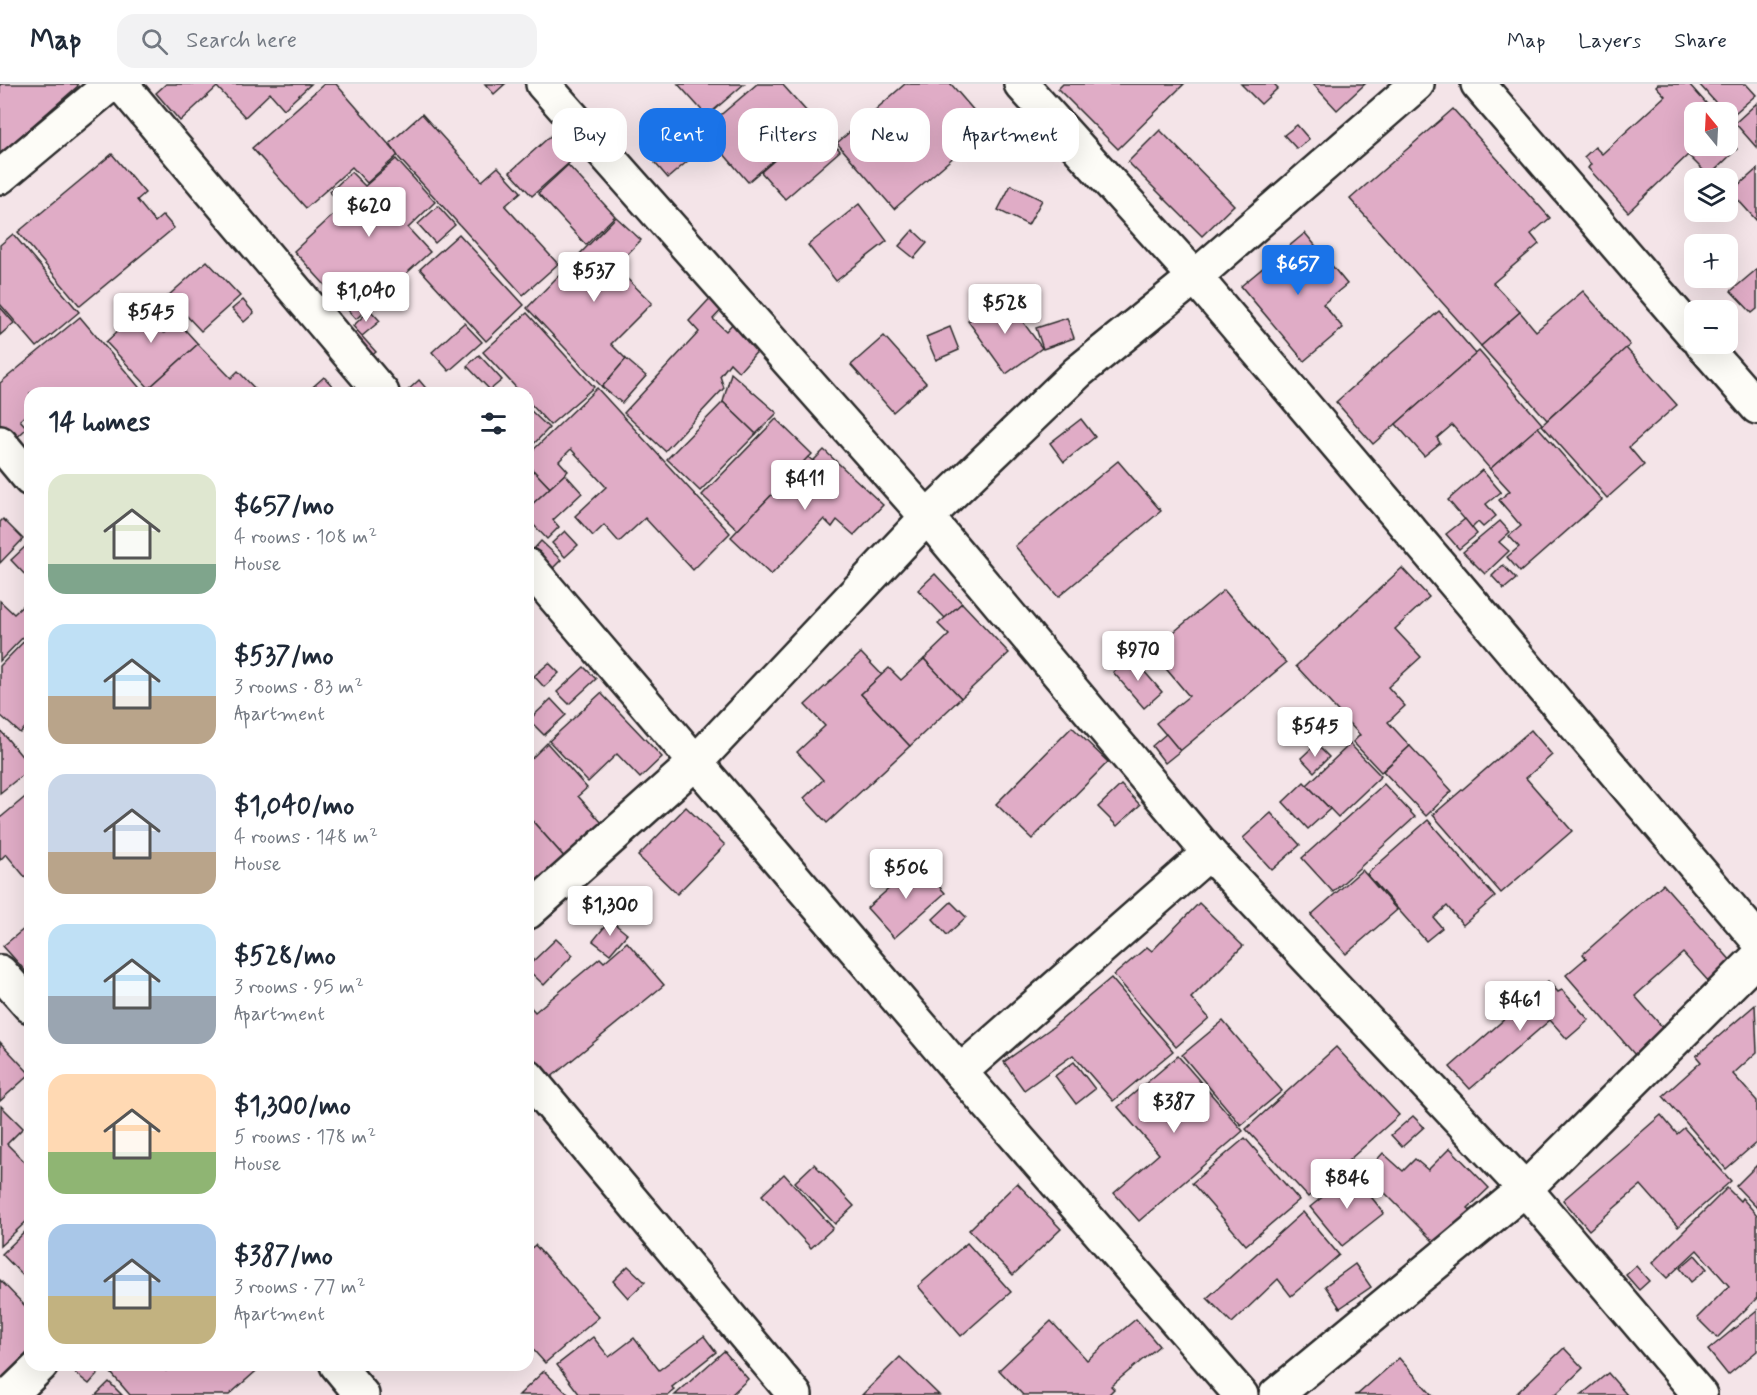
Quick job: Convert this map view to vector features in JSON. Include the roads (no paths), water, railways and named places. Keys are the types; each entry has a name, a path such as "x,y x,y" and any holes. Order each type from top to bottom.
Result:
{"street":[{"path":"0,177 111,84"},
{"path":"121,84 377,387"},
{"path":"543,84 927,517 1209,853 1525,1189 1700,1395"},
{"path":"1021,84 1195,277 1757,939"},
{"path":"534,907 695,763 927,517 1078,372 1195,277 1417,84"},
{"path":"1478,84 1684,323"},
{"path":"1711,354 1757,407"},
{"path":"0,443 24,472"},
{"path":"534,573 960,1072 1241,1395"},
{"path":"960,1072 1209,853"},
{"path":"1276,1395 1525,1189 1757,958"},
{"path":"0,972 24,999"},
{"path":"534,1084 795,1395"},
{"path":"9,1395 35,1371"},
{"path":"342,1371 362,1395"}]}
